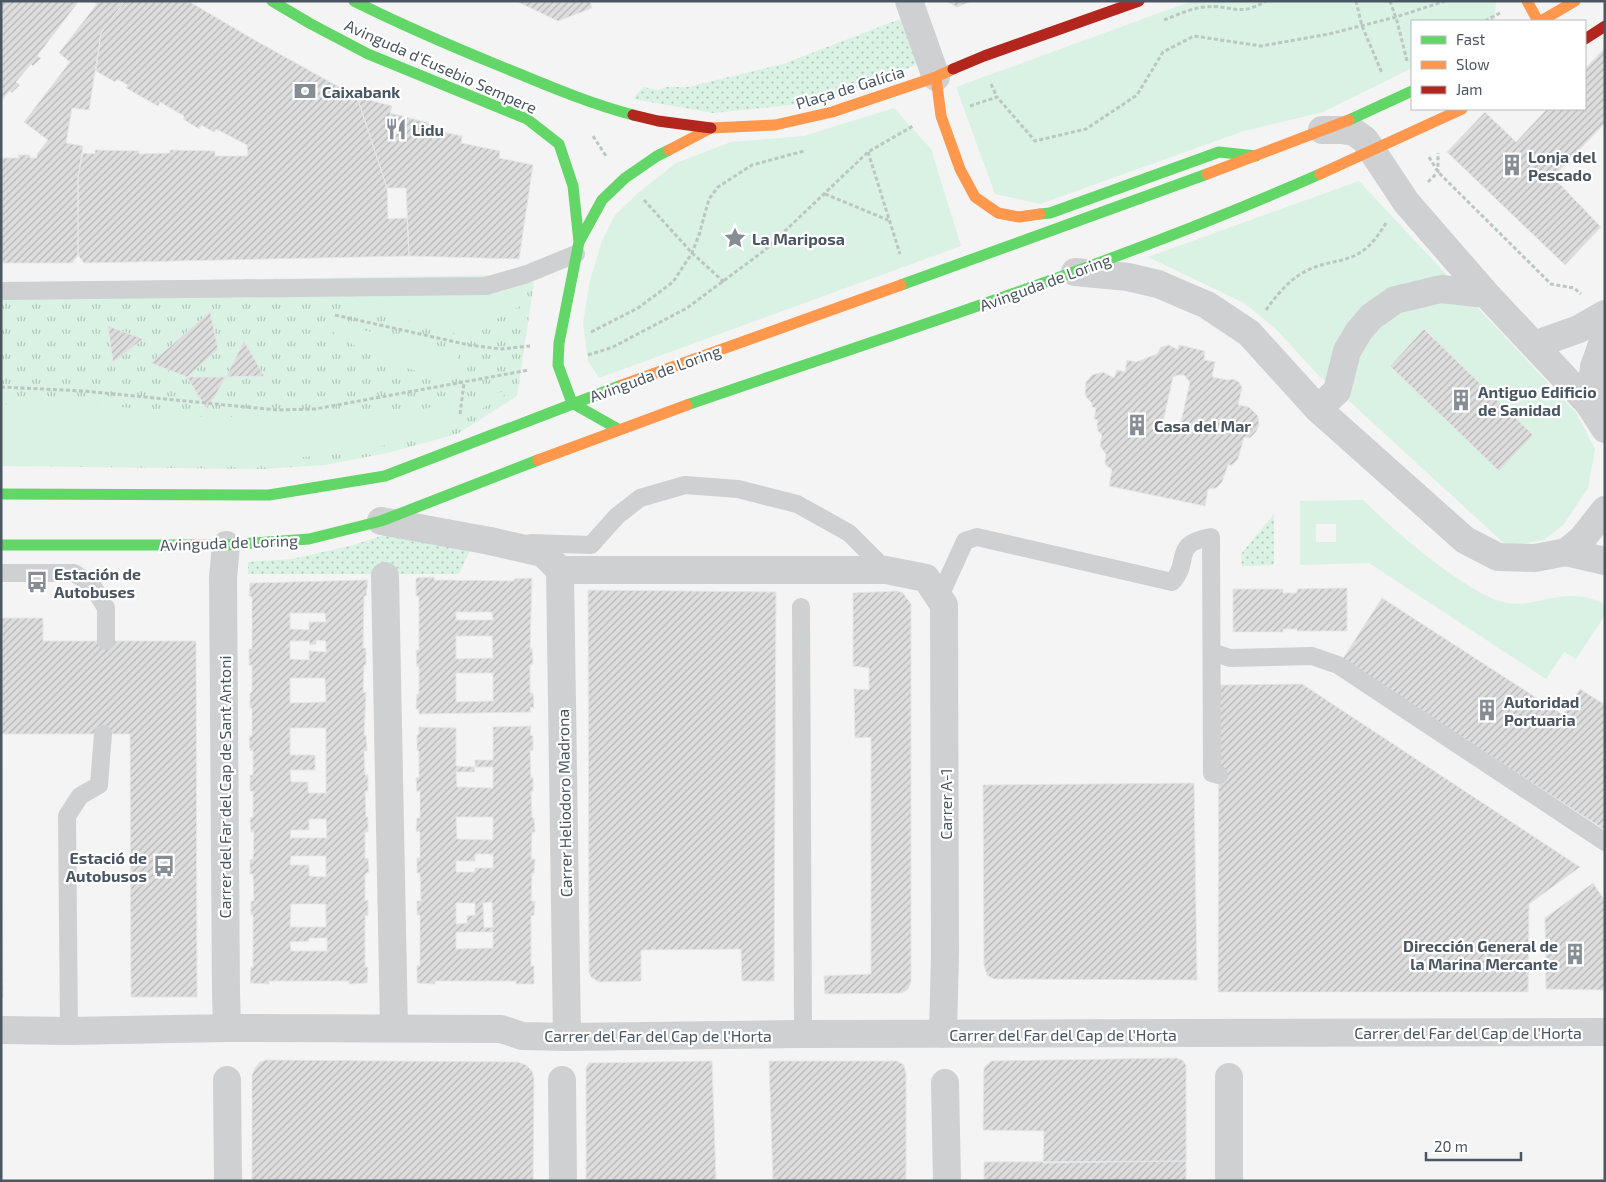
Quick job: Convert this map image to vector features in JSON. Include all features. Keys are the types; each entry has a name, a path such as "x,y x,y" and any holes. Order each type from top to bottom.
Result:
{"main road":[{"name":"Avinguda d'Eusebio Sempere","path":"272,1 368,54 528,118 559,144 573,186 577,248"},
{"name":"Avinguda d'Eusebio Sempere","path":"354,1 408,28 528,78 607,108 658,121 710,128"},
{"name":"Plaça de Galícia","path":"577,248 602,200 625,178 657,156 710,128 775,125 929,88 984,56 1140,1"},
{"path":"1527,1 1539,20"},
{"path":"1542,20 1575,1"},
{"path":"1586,31 1601,29"},
{"path":"1586,38 1601,29"},
{"path":"929,88 960,169 975,198 998,213 1019,217 1050,213 1219,152 1256,156"},
{"name":"Avinguda de Loring","path":"1,494 269,495 385,476 572,403 1054,231 1256,156 1358,116 1411,91"},
{"name":"Avinguda de Loring","path":"1,545 226,545 278,542 308,538 381,521 618,429 1075,272 1266,198 1460,110"},
{"name":"Avinguda de Loring","path":"577,248 559,343 558,365 572,403 618,429"}],"street":[{"path":"905,3 929,88"},
{"path":"1322,130 1354,132 1365,140 1406,202 1486,294 1589,404 1605,429"},
{"path":"1075,272 1128,277 1158,284 1207,304 1249,333 1318,409 1465,540 1498,557 1535,558 1566,552 1605,560"},
{"path":"1318,409 1338,391 1347,351 1359,331 1371,317 1395,300 1441,289 1486,294"},
{"path":"1534,346 1579,329 1605,314"},
{"path":"1589,404 1594,367 1605,336"},
{"path":"1566,552 1582,540 1605,510"},
{"path":"381,521 543,553 560,570 886,570 933,588"},
{"name":"Carrer del Far del Cap de Sant Antoni","path":"221,1036 226,992 222,578 226,545"},
{"name":"Carrer Heliodoro Madrona","path":"560,570 567,1037"},
{"path":"385,576 394,1028"},
{"name":"Carrer A-1","path":"933,588 944,605 945,633 945,954 943,1034"},
{"name":"Carrer del Far del Cap de l'Horta","path":"1,1045 394,1028 501,1029 522,1036 567,1037 803,1034 1605,1032"},
{"name":"Carrer del Far del Cap de l'Horta","path":"1,1030 503,1043 522,1036"},
{"path":"1229,1077 1229,1181"},
{"path":"228,1080 228,1181"},
{"path":"562,1080 563,1181"},
{"path":"945,1083 947,1181"}],"lane":[{"path":"1,291 486,286 527,274 577,248"},
{"path":"490,542 591,545 617,516 640,498 685,485 738,489 796,504 849,533 886,570"},
{"path":"933,588 965,541 977,537 1172,582 1180,574 1183,552 1196,540 1211,537 1212,773 1219,775"},
{"path":"1,573 74,573 92,585 106,608 106,641"},
{"path":"801,607 803,1034"},
{"path":"1212,652 1230,658 1312,656 1338,665 1605,842"},
{"path":"69,1031 67,816 80,796 99,785 103,734"}],"path":[{"path":"1155,23 1205,7 1216,6 1240,10 1254,9 1266,1"},
{"path":"1356,1 1362,26 1384,78"},
{"path":"1390,1 1407,62 1406,69"},
{"path":"968,106 997,97 1036,141 1086,129 1137,94 1163,52 1194,36 1261,46 1330,34 1396,17 1445,1"},
{"path":"982,86 991,83"},
{"path":"1,387 84,391 277,410 315,409 558,365 613,347 687,308 765,250 868,152 908,127 920,123"},
{"path":"590,132 610,163"},
{"path":"330,314 469,345 502,349 559,343 592,331 638,308 673,282 692,252 709,199 718,187 752,165 808,150"},
{"path":"868,152 902,257"},
{"path":"1438,172 1551,284 1574,288"},
{"path":"638,193 692,252 724,282"},
{"path":"825,194 889,220"},
{"path":"1249,333 1284,286 1298,274 1360,254 1371,245 1389,219"},
{"path":"460,417 464,383"}],"green space":[{"path":"1192,1 1496,1 1495,16 1493,20 1411,20 1411,68 1323,112 1244,131 1040,204 995,194 956,87"},
{"path":"903,18 919,64 851,90 809,103 714,113 633,99 643,87 658,90 667,87 688,87 783,64"},
{"path":"894,108 931,149 961,246 599,378 588,361 583,323 590,280 602,241 615,215 638,193 676,163 731,142 804,136"},
{"path":"1359,181 1577,414 1595,449 1588,488 1564,524 1544,540 1507,546 1338,391 1319,376 1274,327 1244,303 1148,257","holes":["1424,330 1532,435 1499,471 1390,366"]},
{"path":"508,275 534,283 517,396 457,434 387,453 325,465 263,469 1,466 1,283"},
{"path":"514,288 526,303 465,336 327,299"},
{"path":"320,322 429,343 459,352 456,367 441,377 386,363 341,338"},
{"path":"514,389 445,431 352,453 253,461 1,461 1,405 56,399 212,418 423,409"},
{"path":"1363,500 1399,533 1449,573 1484,595 1496,600 1516,604 1564,596 1580,597 1593,599 1605,604 1605,615 1576,659 1564,652 1546,679 1369,563 1300,565 1300,501","holes":["1316,524 1336,524 1336,542 1316,542"]},
{"path":"1274,514 1274,565 1242,566 1241,554"},
{"path":"388,534 470,550 459,574 248,574 248,562 292,559 350,546"}],"building":[{"path":"1,1 79,1 37,56 41,58 33,66 31,64 16,82 20,85 12,93 9,91 1,102"},
{"path":"93,1 125,1 101,33 89,110 72,108 66,143 83,146 78,177 78,255 72,263 1,263 1,158 19,158 18,155 30,155 30,158 37,158 37,154 48,140 24,122 70,62 59,53 97,4"},
{"path":"125,1 188,1 357,97 387,188 388,219 407,218 409,256 84,263 78,255 78,177 83,153 95,154 95,150 139,151 139,154 170,153 170,150 215,151 215,156 248,156 247,145 216,129 214,132 201,125 199,129 183,119 184,116 160,102 158,106 126,88 128,85 117,79 115,82 96,71 101,33"},
{"path":"516,1 590,1 592,8 558,21"},
{"path":"946,1 972,1 957,7"},
{"name":"Lonja del Pescado","path":"1605,48 1605,123 1553,177 1601,227 1565,265 1447,152 1485,112 1516,142 1546,110 1586,110 1586,68"},
{"path":"357,97 392,106 390,113 429,123 427,129 462,136 461,143 500,151 499,158 533,165 519,259 409,256 406,188 387,188"},
{"path":"210,312 218,349 187,377 151,363"},
{"path":"108,326 143,339 113,362"},
{"name":"Antiguo Edificio de Sanidad","path":"1424,329 1533,435 1499,471 1390,366"},
{"path":"244,341 264,376 226,377"},
{"name":"Casa del Mar","path":"1169,345 1178,350 1179,345 1205,351 1204,360 1215,362 1212,377 1233,379 1239,382 1242,388 1238,405 1249,407 1258,416 1259,425 1256,432 1250,438 1244,437 1238,459 1232,465 1228,465 1222,482 1216,488 1208,489 1205,506 1109,486 1112,470 1105,464 1106,454 1100,446 1102,435 1098,431 1098,420 1094,419 1096,408 1092,407 1092,403 1085,394 1086,382 1092,375 1103,372 1114,378 1117,370 1125,372 1127,360 1136,362 1157,354 1161,347","holes":["1184,375 1190,382 1180,426 1163,422 1173,377"]},
{"path":"187,377 226,377 207,409"},
{"path":"434,577 434,580 514,581 514,579 532,578 530,649 532,648 533,664 530,665 530,693 533,693 534,708 530,707 531,712 419,714 419,709 416,709 417,694 419,694 419,666 417,667 416,650 419,650 419,596 416,596 416,578","holes":["456,612 492,612 493,620 456,620","456,636 492,636 493,658 456,659","456,673 493,673 493,701 456,702"]},
{"path":"368,580 366,596 364,596 363,648 366,648 363,693 366,692 364,735 366,735 367,751 364,751 365,775 368,775 368,791 365,791 368,832 365,832 365,859 368,858 369,872 365,874 365,901 368,900 368,915 365,916 365,967 368,967 367,983 349,984 349,981 269,981 269,984 250,983 251,967 253,967 253,915 251,915 251,901 254,901 253,874 250,874 250,860 253,859 254,832 251,832 250,818 253,817 253,791 250,791 250,775 253,775 253,750 250,751 249,736 252,736 250,693 252,692 252,665 249,665 249,649 252,649 252,597 249,596 250,583","holes":["290,613 325,613 326,622 309,622 309,630 290,629","316,640 326,641 326,652 309,651 309,660 290,659 290,641 309,641 310,645 316,644","290,678 325,678 326,702 290,703","290,728 326,728 326,793 308,793 308,782 291,782 290,770 315,770 315,755 290,755","309,819 326,819 327,838 290,838 291,830 309,830","291,856 326,856 326,877 309,876 309,865 290,865","291,904 326,904 326,927 290,927","309,938 327,938 327,951 291,951 290,942 309,941"]},
{"path":"1347,588 1347,631 1297,631 1297,629 1283,629 1283,632 1233,632 1233,589 1283,589 1283,593 1297,593 1297,589"},
{"path":"588,590 776,592 774,981 742,981 741,949 641,950 641,981 599,982 591,977 589,972"},
{"path":"897,591 903,593 911,604 911,982 908,989 902,993 825,994 824,976 871,974 871,737 855,738 854,689 869,690 869,668 853,666 853,593"},
{"name":"Autoridad Portuaria","path":"1382,598 1563,715 1580,689 1605,705 1605,830 1342,660"},
{"name":"Estació de Autobusos","path":"1,618 43,618 43,641 196,641 197,997 131,997 130,734 2,734 3,998 1,998"},
{"path":"1302,684 1580,867 1529,904 1528,992 1218,992 1219,685"},
{"path":"531,726 530,735 533,736 533,750 530,751 531,778 533,777 533,791 531,792 532,818 534,818 535,832 532,832 531,859 535,859 534,873 532,873 531,901 535,901 534,915 531,916 531,966 534,966 534,984 516,984 516,981 435,981 435,984 417,983 417,965 420,966 420,915 417,915 417,901 421,901 420,873 417,873 417,858 420,858 420,832 416,831 417,818 420,818 420,791 417,792 416,778 419,777 417,735 419,734 419,727 456,728 456,766 474,767 475,772 456,772 457,787 493,788 493,767 475,767 475,760 493,760 493,727","holes":["456,817 493,817 493,840 457,839","475,854 493,854 493,868 475,868 475,872 456,872 456,861 475,861","492,902 493,927 484,928 483,903","456,903 475,903 475,915 467,916 467,923 456,924","456,932 493,932 493,948 456,949"]},
{"path":"1194,783 1197,980 994,979 987,975 984,965 983,785"},
{"name":"Dirección General de la Marina Mercante","path":"1593,883 1605,901 1605,990 1546,989 1545,918"},
{"path":"1176,1058 1182,1060 1186,1065 1186,1161 1043,1163 1044,1131 983,1130 984,1068 991,1061"},
{"path":"266,1060 518,1062 526,1065 532,1071 534,1078 533,1181 252,1181 252,1075 260,1062"},
{"path":"712,1061 716,1181 586,1181 586,1067 589,1063"},
{"path":"769,1061 897,1061 904,1065 906,1074 906,1181 773,1181"},
{"path":"1186,1161 1186,1181 984,1181 984,1162"}],"traffic: fast":[{"path":"272,1 368,54 527,119 559,144 573,186 579,242"},
{"path":"354,1 463,51 533,80 582,99 633,115"},
{"path":"1349,120 1411,91"},
{"path":"618,429 572,403 558,365 559,343 579,242 602,200 625,178 669,150"},
{"path":"1040,214 1050,213 1219,152 1256,156"},
{"path":"901,285 1207,174"},
{"path":"687,405 1085,268 1242,207 1320,174"},
{"path":"1,494 269,495 385,476 622,385"},
{"path":"1,545 226,545 309,539 381,521 538,460"}],"traffic: slow":[{"path":"1527,1 1537,20"},
{"path":"1543,20 1575,1"},
{"path":"669,150 711,128 775,125 832,112 936,77 953,69"},
{"path":"936,77 941,116 960,169 975,197 998,213 1019,217 1040,214"},
{"path":"1320,174 1460,110"},
{"path":"1207,174 1349,120"},
{"path":"622,385 901,285"},
{"path":"538,460 687,405"}],"traffic: jam":[{"path":"953,69 984,56 1139,1"},
{"path":"1586,38 1605,26"},
{"path":"633,115 658,121 711,128"}],"place":[{"name":"Caixabank","path":"305,91"},
{"name":"Lidu","path":"396,129"},
{"name":"Lonja del Pescado","path":"1512,165"},
{"name":"La Mariposa","path":"735,238"},
{"name":"Antiguo Edificio de Sanidad","path":"1461,400"},
{"name":"Casa del Mar","path":"1137,425"},
{"name":"Estación de Autobuses","path":"37,582"},
{"name":"Autoridad Portuaria","path":"1487,710"},
{"name":"Estació de Autobusos","path":"164,866"},
{"name":"Dirección General de la Marina Mercante","path":"1575,954"}]}
